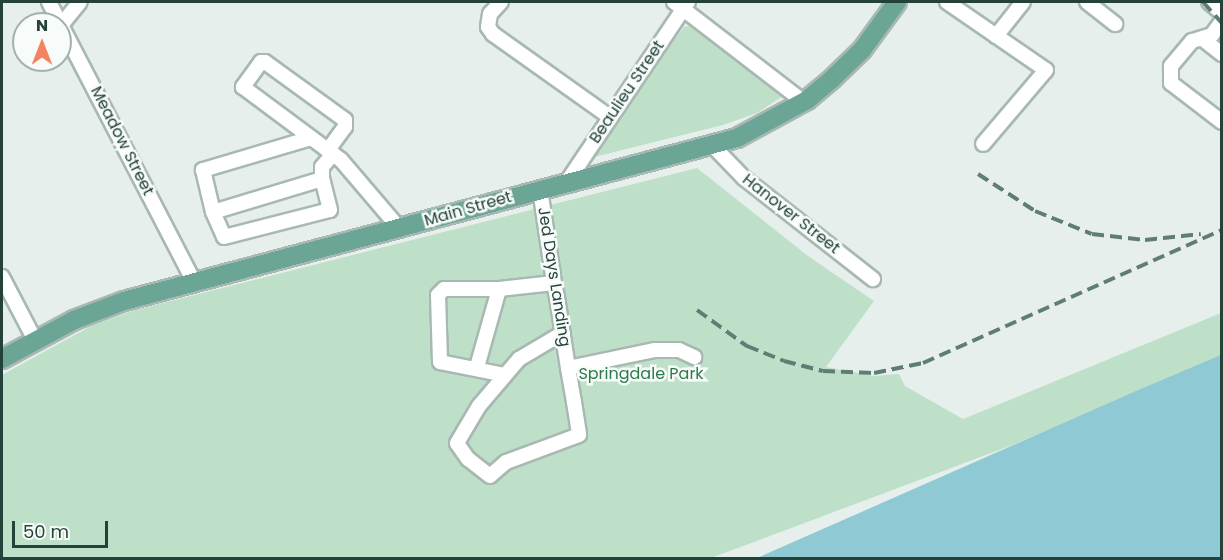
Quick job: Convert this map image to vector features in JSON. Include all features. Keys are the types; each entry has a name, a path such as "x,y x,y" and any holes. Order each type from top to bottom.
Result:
{"main road":[{"name":"Main Street","path":"2,359 35,340 124,301 737,138 804,102 862,50 897,2"}],"street":[{"path":"501,2 490,14 488,27 493,34 610,117"},
{"path":"947,2 1046,70 983,144"},
{"path":"996,36 1023,2"},
{"path":"1087,2 1115,24"},
{"path":"1209,2 1221,13"},
{"path":"681,4 804,102"},
{"name":"Beaulieu Street","path":"567,182 681,4"},
{"path":"1221,21 1204,40 1191,41 1171,66 1171,83 1221,122"},
{"path":"1204,40 1221,54"},
{"name":"Meadow Street","path":"72,44 194,282"},
{"path":"311,138 203,170 213,212 224,237 330,210 322,179 322,167 330,152 345,127 345,120 266,62 261,62 243,87 330,152 399,228"},
{"name":"Hanover Street","path":"712,145 744,178 873,279"},
{"path":"213,212 322,179"},
{"name":"Jed Days Landing","path":"505,375 479,406 457,443 468,459 490,476 506,462 579,435 540,189"},
{"path":"2,277 35,340"},
{"path":"554,283 499,289 450,289 438,295 440,362 477,367 505,375 519,359 563,333"},
{"path":"477,367 499,289"},
{"path":"568,368 655,350 679,350 694,357"}],"green space":[{"path":"691,25 783,96 757,113 723,125 594,157 591,150 684,27"},
{"name":"Springdale Park","path":"697,168 808,256 874,301 826,367 874,376 899,374 905,386 963,419 1221,313 1221,358 1010,446 711,558 2,558 2,375 91,326 135,310"}],"water":[{"path":"1221,355 1221,558 757,558 1136,391"}],"railway":[{"path":"1203,2 1222,23"},
{"path":"978,174 1035,211 1092,234 1145,240 1201,234"},
{"path":"697,310 747,346 784,361 823,371 874,373 923,363 1222,230"}]}
